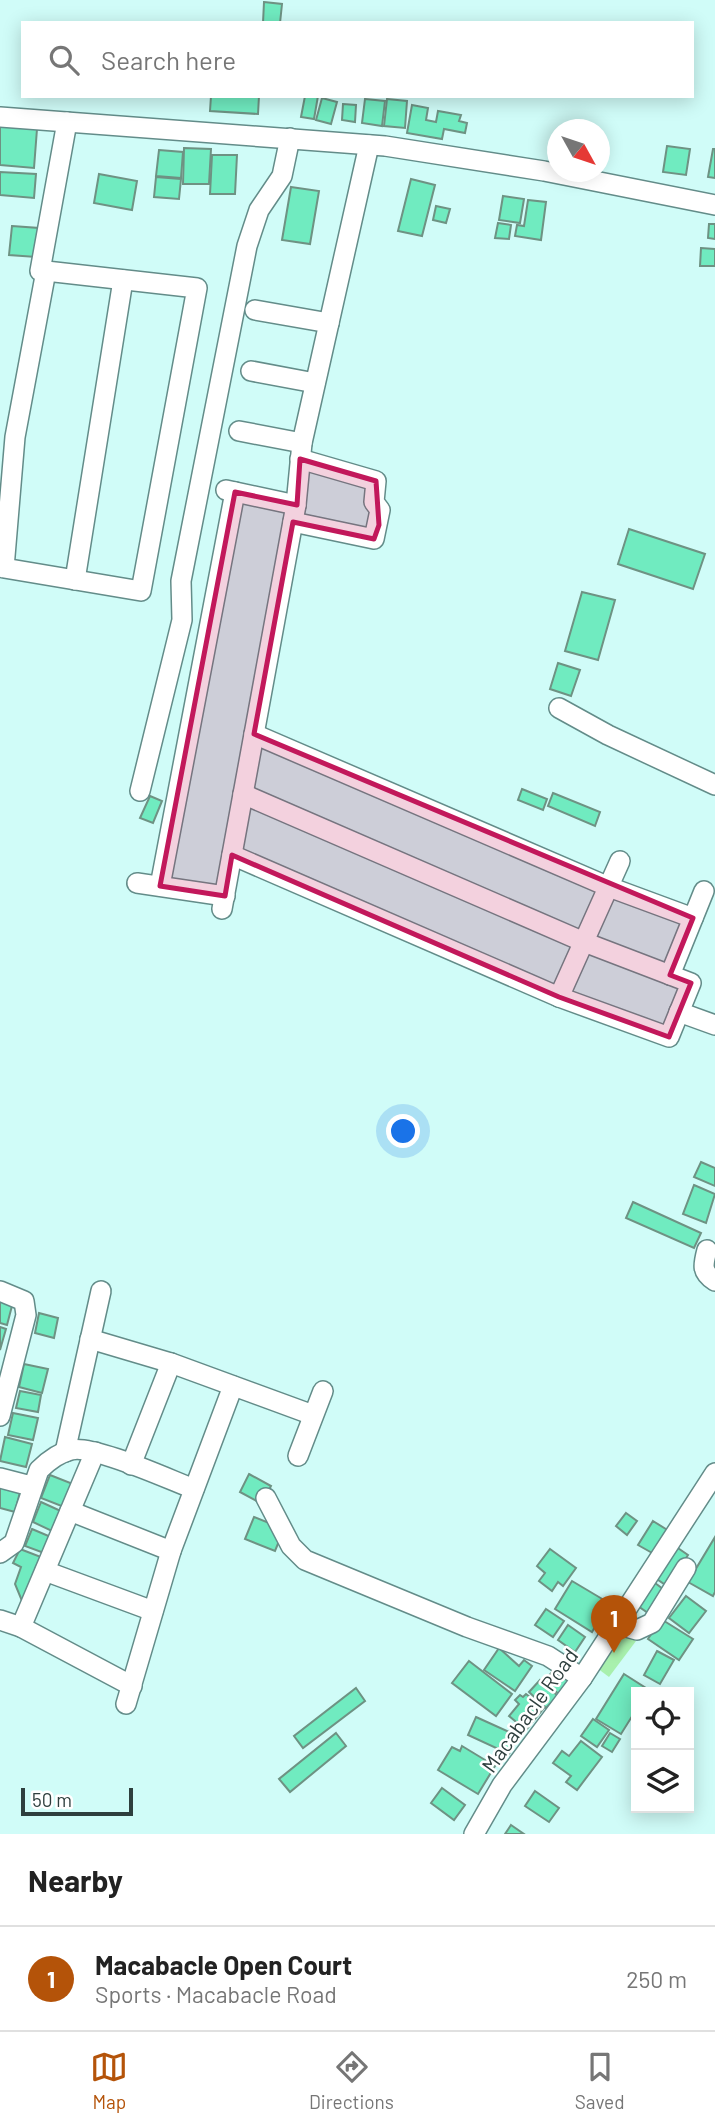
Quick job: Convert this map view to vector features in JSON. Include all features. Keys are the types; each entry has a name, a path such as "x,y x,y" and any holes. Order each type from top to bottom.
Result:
{"street":[{"path":"0,117 369,145 544,171 715,205"},
{"path":"46,271 15,437 4,568 141,591 197,288 46,271 40,271 66,122"},
{"path":"139,791 182,620 181,581 247,246 259,210 282,176 290,138"},
{"path":"137,883 223,902 295,514 301,451 369,145"},
{"path":"75,580 123,280"},
{"path":"255,310 329,323"},
{"path":"251,371 315,383"},
{"path":"160,886 230,491 374,539 379,525 380,510 374,502 376,481 301,451 239,431"},
{"path":"559,708 608,735 715,785"},
{"path":"254,734 609,887 693,918"},
{"path":"232,855 559,997 669,1037 691,983 584,942 243,794"},
{"path":"559,997 620,861"},
{"path":"670,975 704,891"},
{"path":"679,1012 715,1026"},
{"path":"707,1250 702,1266 706,1275 715,1281"},
{"path":"0,1291 24,1300 26,1315 0,1416"},
{"path":"65,1452 101,1291"},
{"path":"90,1339 171,1363 313,1415"},
{"path":"131,1465 171,1363"},
{"path":"0,1620 21,1627 129,1695 171,1550 233,1386"},
{"path":"298,1456 323,1391"},
{"path":"0,1553 15,1543 39,1470 65,1452 80,1449 95,1452 194,1489"},
{"path":"21,1627 95,1452"},
{"name":"Macabacle Road","path":"474,1834 502,1785 582,1678 715,1473"},
{"path":"0,1478 27,1485"},
{"path":"267,1498 291,1546 305,1560 467,1627 548,1656 582,1678"},
{"path":"70,1511 171,1550"},
{"path":"616,1625 637,1629 652,1623 686,1568"},
{"path":"44,1571 153,1611"}],"highlighted area":[{"path":"300,459 376,481 379,525 374,539 293,522 254,734 693,918 670,975 691,983 669,1037 559,997 232,855 225,896 160,886 235,492 297,505"}],"green space":[{"path":"619,1629 636,1641 609,1677 593,1665"}],"building":[{"path":"264,2 282,4 280,21 263,21"},
{"path":"211,98 259,98 258,114 210,111"},
{"path":"305,98 318,98 314,119 301,117"},
{"path":"322,98 337,102 331,124 316,120"},
{"path":"365,99 385,101 382,126 362,123"},
{"path":"387,99 407,101 405,128 384,126"},
{"path":"343,104 356,105 355,122 342,120"},
{"path":"412,105 428,108 426,120 436,122 438,111 461,115 459,121 467,123 465,133 444,129 442,139 407,133"},
{"path":"0,126 37,129 34,168 0,165"},
{"path":"667,146 690,149 686,175 663,172"},
{"path":"184,148 211,149 209,184 183,184"},
{"path":"715,149 715,178 708,177"},
{"path":"159,150 183,152 181,178 156,176"},
{"path":"212,155 237,155 235,194 210,194"},
{"path":"0,172 36,174 34,198 0,195"},
{"path":"99,174 137,181 132,210 94,203"},
{"path":"156,177 181,179 179,199 154,197"},
{"path":"411,179 435,185 422,236 398,231"},
{"path":"291,187 319,191 310,244 282,240"},
{"path":"503,196 524,199 520,223 499,220"},
{"path":"528,200 546,202 541,240 515,236 517,225 524,226"},
{"path":"436,206 450,209 446,223 433,220"},
{"path":"498,223 511,225 509,239 495,238"},
{"path":"709,224 715,224 715,239 708,238"},
{"path":"12,226 39,228 36,257 9,255"},
{"path":"701,248 715,249 715,266 700,266"},
{"path":"629,529 705,554 693,589 618,564"},
{"path":"582,592 615,600 598,660 565,651"},
{"path":"558,663 580,670 571,696 550,689"},
{"path":"522,789 547,799 543,810 518,800"},
{"path":"553,793 600,812 595,826 548,806"},
{"path":"150,796 162,801 153,823 140,818"},
{"path":"701,1162 715,1168 715,1186 694,1177"},
{"path":"694,1185 715,1194 706,1223 683,1214"},
{"path":"633,1202 701,1233 694,1248 626,1218"},
{"path":"0,1298 13,1302 7,1325 0,1323"},
{"path":"39,1313 58,1318 54,1338 35,1333"},
{"path":"0,1327 6,1329 0,1350"},
{"path":"24,1364 48,1369 42,1393 19,1387"},
{"path":"20,1391 41,1395 38,1412 16,1408"},
{"path":"13,1413 38,1418 33,1440 8,1435"},
{"path":"5,1437 32,1444 26,1467 0,1461"},
{"path":"249,1474 271,1486 262,1504 240,1492"},
{"path":"50,1475 73,1484 64,1507 41,1498"},
{"path":"0,1487 20,1492 15,1512 0,1508"},
{"path":"41,1502 63,1512 54,1532 33,1522"},
{"path":"626,1513 637,1521 627,1535 616,1526"},
{"path":"254,1517 284,1529 275,1551 245,1539"},
{"path":"653,1521 669,1531 654,1554 638,1545"},
{"path":"32,1529 51,1537 44,1553 25,1546"},
{"path":"715,1537 715,1592 713,1596 688,1582"},
{"path":"672,1544 688,1555 667,1586 651,1575"},
{"path":"20,1549 41,1557 22,1601 15,1584 21,1567 13,1563"},
{"path":"550,1549 576,1568 563,1586 558,1582 552,1591 539,1581 545,1573 537,1566"},
{"path":"651,1580 667,1592 651,1615 635,1604"},
{"path":"572,1581 609,1603 592,1632 555,1609"},
{"path":"686,1596 706,1611 689,1633 669,1618"},
{"path":"546,1609 564,1621 553,1637 535,1625"},
{"path":"661,1619 693,1639 679,1660 648,1639"},
{"path":"568,1625 585,1637 575,1652 558,1640"},
{"path":"499,1648 519,1666 524,1660 532,1666 515,1691 484,1670"},
{"path":"657,1651 674,1660 660,1684 644,1675"},
{"path":"469,1661 512,1694 496,1716 452,1683"},
{"path":"556,1668 573,1684 562,1697 544,1681"},
{"path":"624,1674 644,1687 631,1687 631,1718 621,1734 596,1719"},
{"path":"540,1680 558,1696 546,1708 529,1692"},
{"path":"356,1688 365,1701 303,1748 294,1736"},
{"path":"526,1694 544,1708 526,1730 509,1716 519,1704 515,1700"},
{"path":"476,1717 518,1736 509,1754 468,1735"},
{"path":"593,1719 609,1730 597,1747 581,1736"},
{"path":"336,1733 346,1746 290,1792 279,1779"},
{"path":"610,1733 620,1739 612,1752 602,1746"},
{"path":"581,1741 602,1757 577,1790 566,1782 571,1776 553,1763 562,1751 569,1756"},
{"path":"462,1746 495,1766 478,1794 438,1770 452,1747 460,1751"},
{"path":"442,1788 465,1805 454,1820 431,1803"},
{"path":"535,1791 559,1808 549,1822 525,1806"},
{"path":"511,1825 524,1834 505,1834"}],"place":[{"name":"Macabacle Open Court","path":"614,1653"}]}
